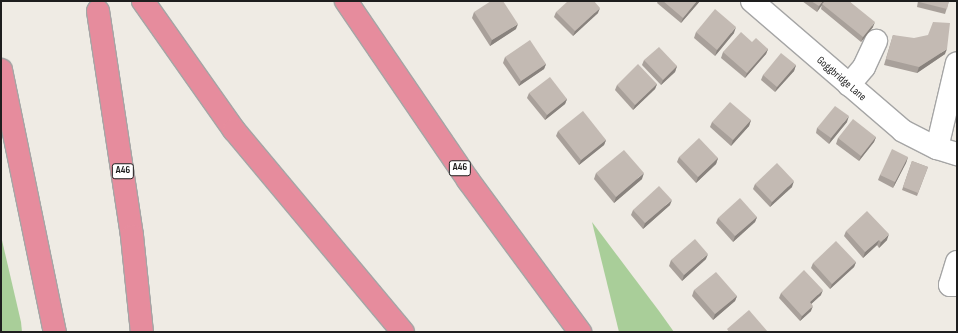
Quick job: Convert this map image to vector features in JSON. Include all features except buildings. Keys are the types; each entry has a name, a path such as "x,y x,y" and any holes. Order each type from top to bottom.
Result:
{"highway":[{"path":"143,1 234,130 403,332"},
{"name":"A46","path":"346,1 468,180 580,332"},
{"name":"A46","path":"98,11 131,228 142,332"},
{"path":"1,70 55,332"}],"street":[{"name":"Goggbridge Lane","path":"752,1 903,131 947,151"},
{"path":"849,85 864,67 876,41"},
{"path":"947,151 957,63"},
{"path":"957,262 950,285 957,285"}],"green space":[{"path":"592,222 659,311 674,332 619,332"},
{"path":"1,236 21,322 22,332 1,332"}]}
